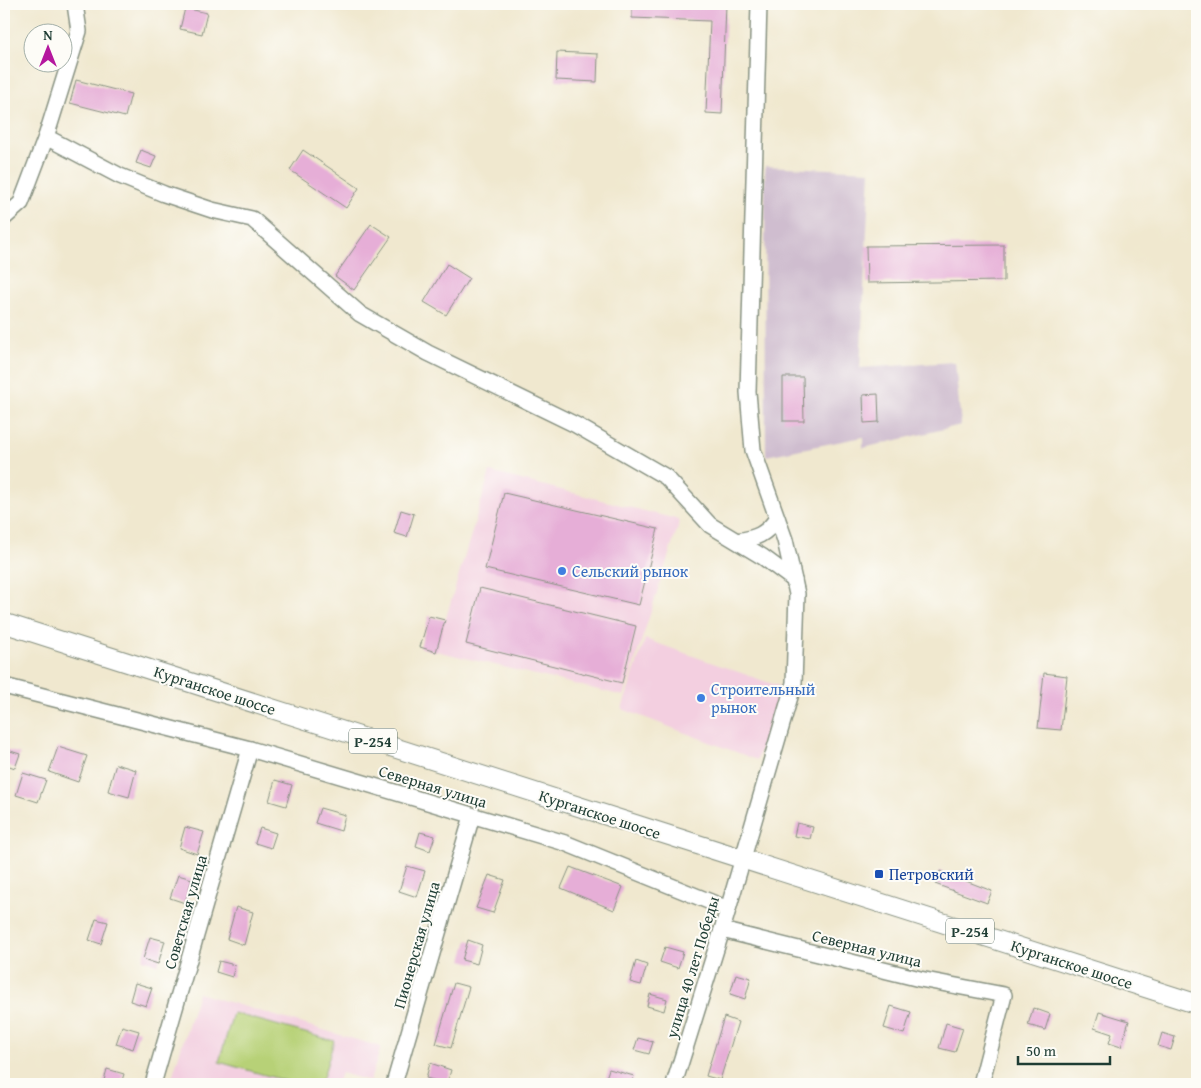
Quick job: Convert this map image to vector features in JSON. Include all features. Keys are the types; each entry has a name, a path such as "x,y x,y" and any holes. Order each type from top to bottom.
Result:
{"main road":[{"name":"Курганское шоссе","path":"4,623 1197,1004"}],"street":[{"path":"4,218 21,203 46,137 79,31 75,4"},
{"name":"улица 40 лет Победы","path":"674,1084 743,860 794,683 797,594 785,540 753,450 748,392 759,4"},
{"path":"46,137 120,176 164,194 212,210 252,219 360,314 428,353 576,426 666,477 710,525 794,580"},
{"path":"737,541 758,538 770,530 777,518"},
{"name":"Северная улица","path":"4,686 250,749 565,843 728,909"},
{"name":"Советская улица","path":"153,1084 250,749"},
{"name":"Пионерская улица","path":"394,1084 472,816"},
{"name":"Северная улица","path":"722,930 920,979 1004,995 981,1084"}],"shaded area":[{"path":"765,166 870,171 860,368 955,362 961,425 863,448 863,437 766,456"},
{"name":"Сельский рынок","path":"490,472 680,520 624,696 436,651"},
{"name":"Строительный рынок","path":"645,639 781,687 757,760 622,709"},
{"path":"198,993 381,1047 370,1081 341,1073 337,1084 170,1084"}],"green space":[{"path":"233,1013 334,1041 321,1084 297,1084 219,1062"}],"building":[{"path":"632,4 726,4 722,114 706,113 710,21 632,18"},
{"path":"185,8 207,13 202,34 180,29"},
{"path":"557,52 598,54 597,82 556,80"},
{"path":"76,80 131,94 125,117 70,103"},
{"path":"141,150 156,156 151,168 136,163"},
{"path":"303,150 359,188 346,208 290,170"},
{"path":"371,224 391,237 354,290 335,276"},
{"path":"1004,245 1004,281 867,283 866,246"},
{"path":"447,264 469,278 446,315 424,302"},
{"path":"783,377 803,377 804,421 783,421"},
{"path":"878,394 879,422 864,423 863,395"},
{"path":"504,493 658,529 639,605 485,569"},
{"path":"401,510 414,514 407,537 394,533"},
{"path":"480,588 636,626 622,683 466,644"},
{"path":"429,616 445,620 436,652 420,647"},
{"path":"1044,673 1067,676 1061,730 1038,728"},
{"path":"58,747 87,756 78,782 49,772"},
{"path":"4,749 20,754 15,768 4,764"},
{"path":"116,764 136,770 129,797 108,791"},
{"path":"23,773 46,780 38,802 16,795"},
{"path":"275,780 292,785 286,806 269,801"},
{"path":"320,808 345,815 341,831 315,823"},
{"path":"797,823 813,827 810,839 794,836"},
{"path":"185,827 204,832 197,854 179,848"},
{"path":"260,828 276,833 271,848 255,843"},
{"path":"420,832 435,836 430,851 416,846"},
{"path":"407,866 425,871 417,897 399,891"},
{"path":"570,867 623,887 614,910 561,888"},
{"path":"940,871 992,891 987,903 935,884"},
{"path":"178,875 192,879 185,903 170,898"},
{"path":"489,875 505,880 493,913 476,908"},
{"path":"236,907 253,912 244,945 227,939"},
{"path":"96,919 108,922 101,944 89,940"},
{"path":"150,937 165,941 158,964 143,959"},
{"path":"468,940 482,945 477,964 462,960"},
{"path":"665,947 683,952 678,968 660,962"},
{"path":"219,961 235,965 232,977 216,972"},
{"path":"636,961 647,965 641,985 630,982"},
{"path":"736,974 751,978 745,999 730,994"},
{"path":"135,983 152,988 146,1006 130,1001"},
{"path":"454,983 469,987 451,1048 436,1044"},
{"path":"650,994 667,999 664,1011 647,1006"},
{"path":"891,1006 911,1012 904,1034 884,1028"},
{"path":"1033,1008 1050,1014 1045,1030 1028,1025"},
{"path":"1099,1012 1129,1021 1121,1047 1109,1043 1112,1034 1094,1028"},
{"path":"724,1017 738,1022 720,1080 706,1076"},
{"path":"946,1023 963,1028 955,1052 939,1048"},
{"path":"122,1026 139,1031 133,1049 116,1044"},
{"path":"1162,1033 1175,1037 1171,1050 1158,1046"},
{"path":"638,1038 653,1042 649,1054 634,1050"},
{"path":"430,1063 451,1070 447,1084 426,1078"},
{"path":"107,1069 124,1074 121,1084 103,1084"},
{"path":"609,1069 634,1076 631,1084 604,1084"}],"place":[{"name":"Сельский рынок","path":"562,571"},
{"name":"Строительный рынок","path":"701,698"},
{"name":"Петровский","path":"879,874"}]}
